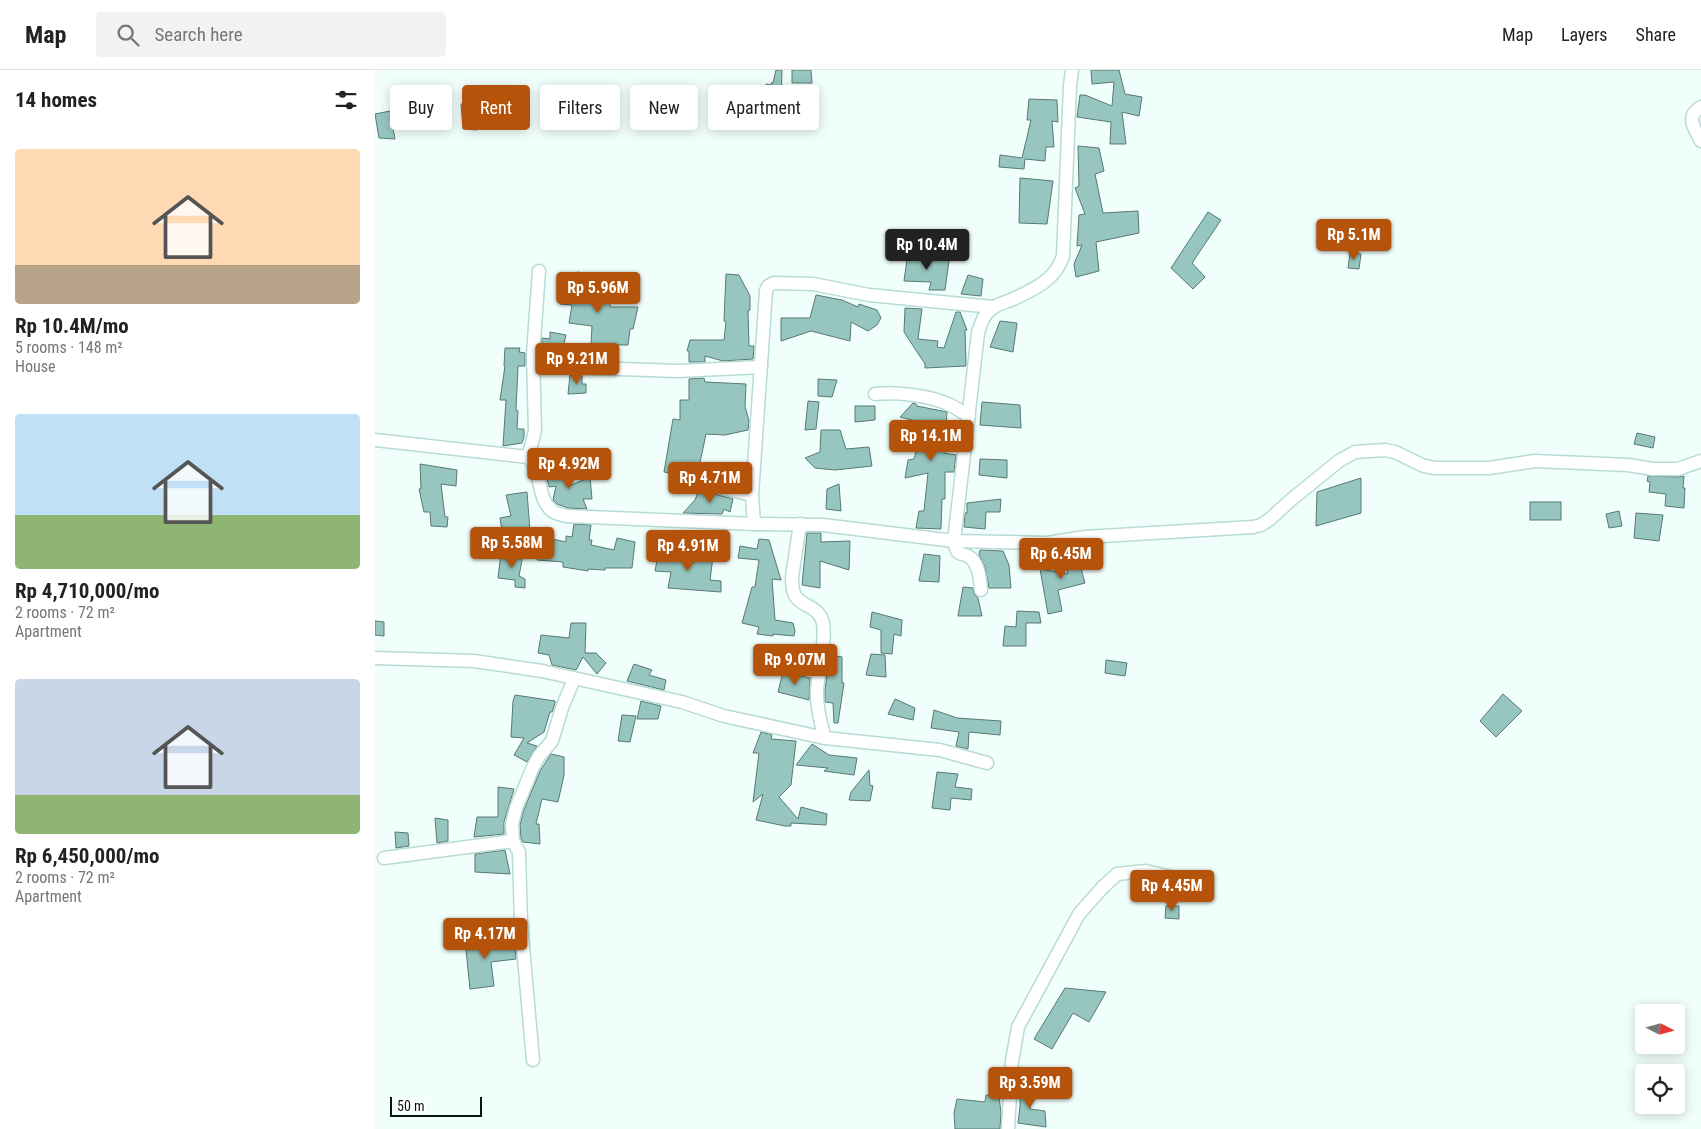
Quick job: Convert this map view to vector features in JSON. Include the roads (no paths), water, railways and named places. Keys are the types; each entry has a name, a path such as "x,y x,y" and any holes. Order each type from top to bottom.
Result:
{"street":[{"path":"981,590 976,566 967,556 958,554 953,541 978,334 981,322 993,307 1038,286 1054,274 1060,266 1063,256 1072,70"},
{"path":"1701,107 1692,114 1691,119 1692,125 1701,141"},
{"path":"528,457 535,431 533,366 539,270"},
{"path":"754,524 752,496 766,290 768,286 774,283 813,284 869,295 993,307"},
{"path":"533,366 678,370 761,367"},
{"path":"875,394 887,393 915,396 947,404 969,416"},
{"path":"375,440 528,457 533,461 544,501 552,512 566,516 600,516 633,520 823,525 953,541 1047,543 1085,537 1261,525 1339,461 1355,452 1369,450 1395,452 1415,463 1435,468 1489,468 1535,461 1678,469 1701,461"},
{"path":"702,484 752,496"},
{"path":"800,524 792,578 795,597 820,614 822,620 823,634 817,691 818,716 825,738"},
{"path":"375,658 474,661 542,672 682,702 725,716 825,738 940,750 987,763"},
{"path":"533,1060 521,924 519,852 513,841 512,824 516,808 533,767 555,735 562,708 574,678"},
{"path":"384,858 513,841"},
{"path":"1008,1129 1012,1061 1018,1027 1079,914 1117,874 1145,871 1174,878"}]}
